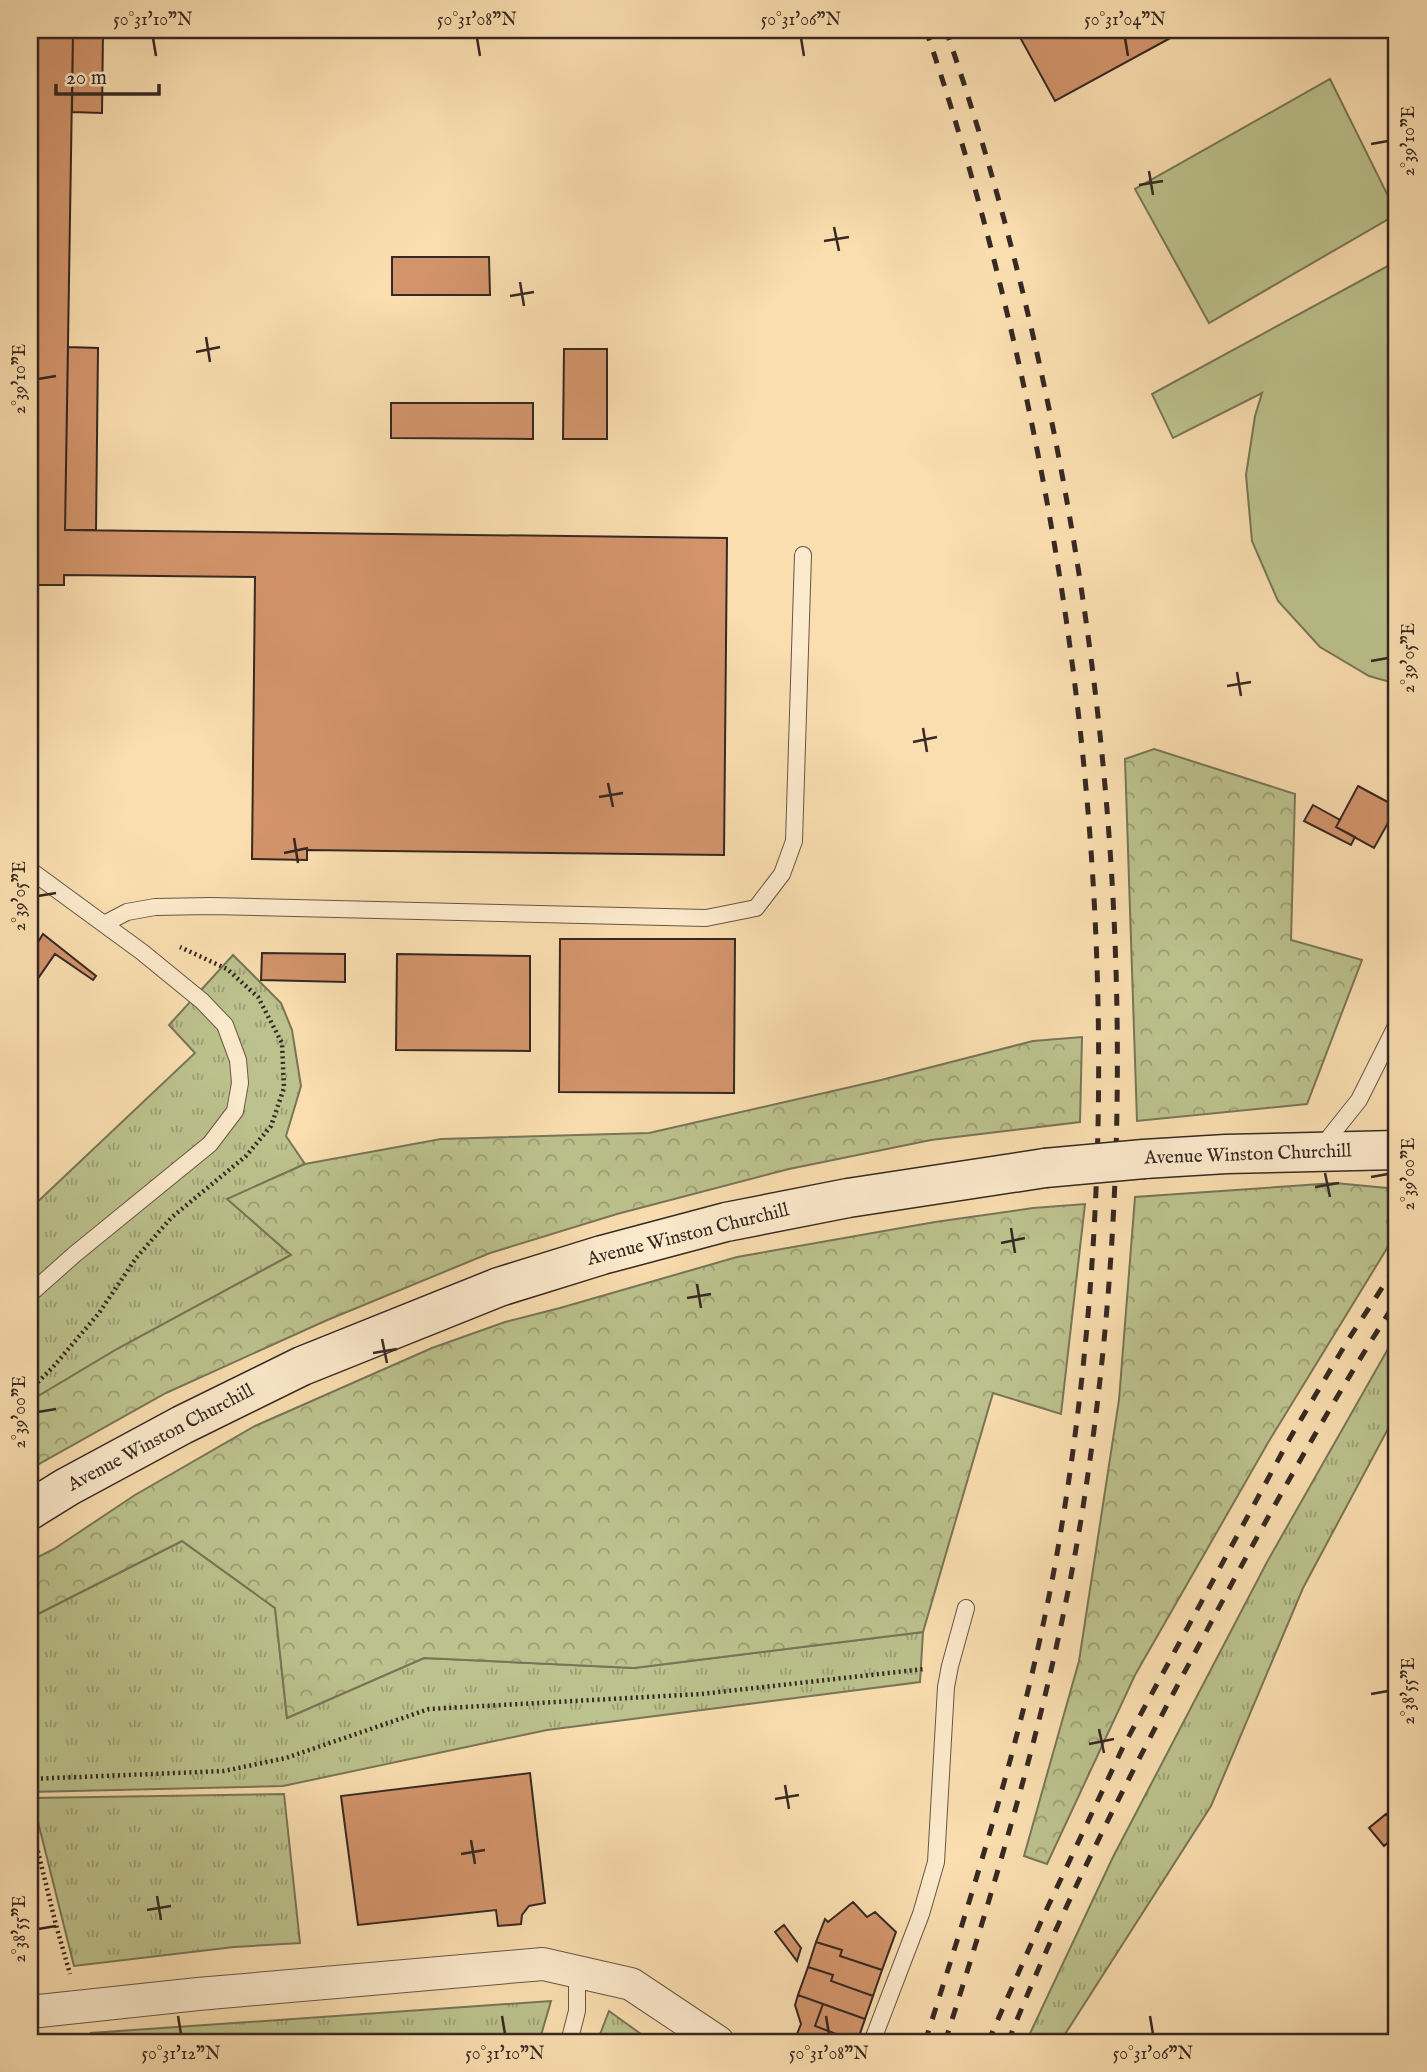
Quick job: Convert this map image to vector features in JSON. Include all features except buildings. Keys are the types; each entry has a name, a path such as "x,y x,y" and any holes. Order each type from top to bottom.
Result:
{"main road":[{"name":"Avenue Winston Churchill","path":"30,1510 182,1425 302,1366 499,1287 602,1255 726,1222 848,1198 1045,1168 1226,1154 1397,1150"}],"street":[{"path":"30,2012 542,1964 631,1984 718,2042"}],"lane":[{"path":"104,924 127,912 155,907 706,918 757,908 782,874 794,841 803,555"},
{"path":"30,870 142,952 202,1001 225,1025 238,1060 240,1083 235,1111 210,1144 30,1294"},
{"path":"1318,1151 1359,1100 1397,1024"},
{"path":"872,2042 921,1913 936,1862 946,1687 966,1608"},
{"path":"569,2042 577,2011 577,1972"}],"path":[{"path":"30,1390 99,1313 136,1258 171,1218 246,1156 271,1126 284,1088 282,1043 258,997 227,969 177,946"},
{"path":"30,1779 224,1771 286,1758 429,1709 701,1694 950,1666"},
{"path":"30,1819 55,1925 79,2006"}],"green space":[{"path":"1330,79 1397,214 1209,323 1135,189"},
{"path":"1397,261 1397,684 1369,676 1320,647 1278,601 1252,541 1246,475 1255,416 1262,393 1173,438 1152,394"},
{"path":"1154,749 1295,794 1291,940 1362,960 1307,1104 1137,1121 1125,759"},
{"path":"233,955 281,1003 292,1030 301,1086 286,1136 305,1164 228,1199 291,1255 117,1349 30,1401 30,1209 195,1053 169,1025"},
{"path":"1082,1037 1080,1122 931,1140 789,1169 617,1214 490,1253 325,1321 166,1393 30,1469 30,1401 117,1349 291,1255 227,1199 305,1164 441,1139 649,1133 881,1080 1033,1041"},
{"path":"1335,1183 1397,1189 1397,1232 1269,1441 1135,1675 1047,1864 1024,1856 1079,1661 1119,1400 1135,1197"},
{"path":"1085,1204 1061,1414 993,1393 923,1632 634,1668 424,1658 287,1718 275,1608 182,1541 30,1618 30,1561 54,1549 135,1495 255,1426 432,1348 505,1322 737,1257 935,1222 1033,1208"},
{"path":"1397,1333 1397,1412 1303,1588 1211,1806 1060,2042 1026,2042 1113,1857 1267,1562"},
{"path":"182,1541 275,1608 287,1718 424,1658 634,1668 923,1632 920,1682 547,1730 283,1786 30,1792 30,1618"},
{"path":"284,1794 300,1943 234,1947 74,1966 32,1798"},
{"path":"551,2001 539,2042 94,2042 91,2033"},
{"path":"609,2011 652,2042 597,2042"}],"railway":[{"path":"925,2042 1014,1746 1055,1565 1078,1410 1093,1253 1098,1096 1096,939 1085,782 1067,626 1041,471 1008,317 970,172 926,30"},
{"path":"945,2042 1026,1771 1073,1564 1102,1363 1112,1232 1117,1101 1116,970 1109,839 1097,708 1080,578 1057,448 1022,289 979,133 946,30"},
{"path":"988,2042 1123,1747 1290,1438 1348,1340 1397,1265"},
{"path":"1008,2042 1051,1941 1122,1791 1294,1471 1397,1300"}]}
